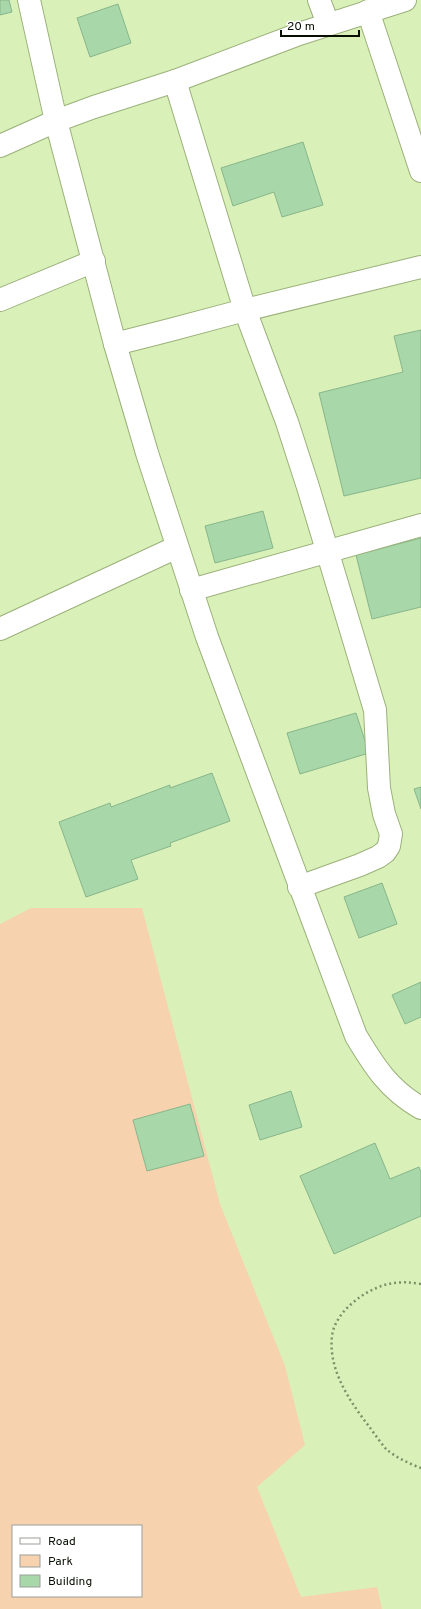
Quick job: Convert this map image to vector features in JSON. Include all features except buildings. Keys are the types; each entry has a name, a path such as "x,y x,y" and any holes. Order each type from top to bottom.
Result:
{"street":[{"path":"29,0 56,121 115,344 147,453 207,637 299,887 356,1036 373,1065 387,1082 406,1099 421,1108"},
{"path":"319,0 328,24"},
{"path":"0,146 56,121 174,81 328,24 405,0"},
{"path":"368,11 421,170"},
{"path":"174,81 245,310 287,422 358,650 375,710 379,788 384,814 391,834 389,846 385,852 378,857 299,887"},
{"path":"0,300 94,261"},
{"path":"115,344 245,310 421,267"},
{"path":"191,590 421,525"},
{"path":"0,630 178,547"}],"path":[{"path":"421,1284 410,1282 384,1284 375,1287 353,1302 341,1315 332,1334 332,1357 340,1380 350,1399 387,1449 410,1464 421,1468"}],"green space":[{"path":"31,908 142,908 220,1204 285,1366 305,1445 257,1487 301,1597 377,1587 382,1609 0,1609 0,924"}]}
